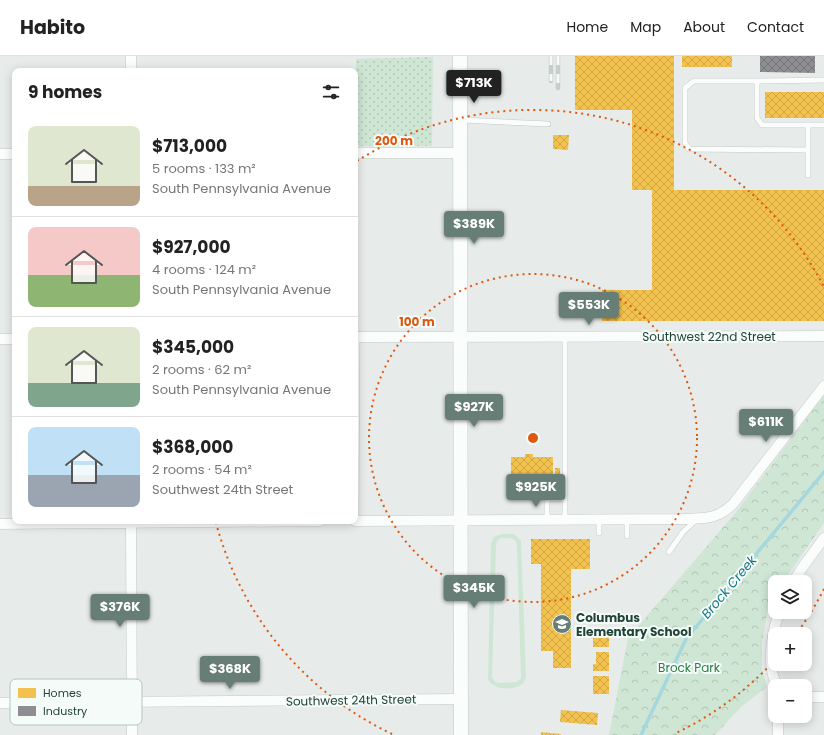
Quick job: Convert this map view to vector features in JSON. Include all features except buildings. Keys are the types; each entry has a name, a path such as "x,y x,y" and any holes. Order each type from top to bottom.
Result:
{"main road":[{"path":"460,56 461,735"}],"street":[{"path":"131,56 131,68"},
{"path":"358,153 460,153"},
{"path":"0,154 12,154"},
{"name":"Southwest 22nd Street","path":"358,337 824,336"},
{"path":"0,339 12,339"},
{"path":"358,521 461,519 600,520 698,518 722,514 733,504 824,386"},
{"path":"0,524 12,524"},
{"path":"132,524 132,679"},
{"path":"798,575 824,538"},
{"path":"774,679 772,673 771,654 778,619"},
{"path":"812,697 824,697"},
{"name":"Southwest 24th Street","path":"142,702 461,699"},
{"path":"778,723 778,735"}],"lane":[{"path":"808,150 690,149 685,143 685,88 694,81 824,80"},
{"path":"757,81 757,118 762,125 824,125"},
{"path":"460,120 548,124"},
{"path":"808,125 808,175"},
{"path":"565,337 562,367 568,389 565,520"},
{"path":"547,519 547,499 565,499"},
{"path":"669,552 683,532 698,518"},
{"path":"627,519 627,536"},
{"path":"599,533 600,520"}],"green space":[{"path":"433,57 432,146 358,146 358,68 356,68 356,59"},
{"name":"Brock Park","path":"824,395 824,523 788,575 768,575 768,609 762,642 762,669 767,687 741,707 715,735 609,735 628,638 736,512"},
{"path":"502,534 514,534 521,541 526,677 524,682 514,688 502,688 496,686 488,679 491,543 494,537","holes":["501,538 513,539 517,545 521,678 517,682 499,683 495,682 492,677 496,544"]}],"waterway":[{"name":"Brock Creek","path":"641,735 686,639 824,472"}],"railway":[{"path":"551,56 551,81"},
{"path":"558,56 558,88"}],"place":[{"name":"Columbus Elementary School","path":"562,624"}]}
